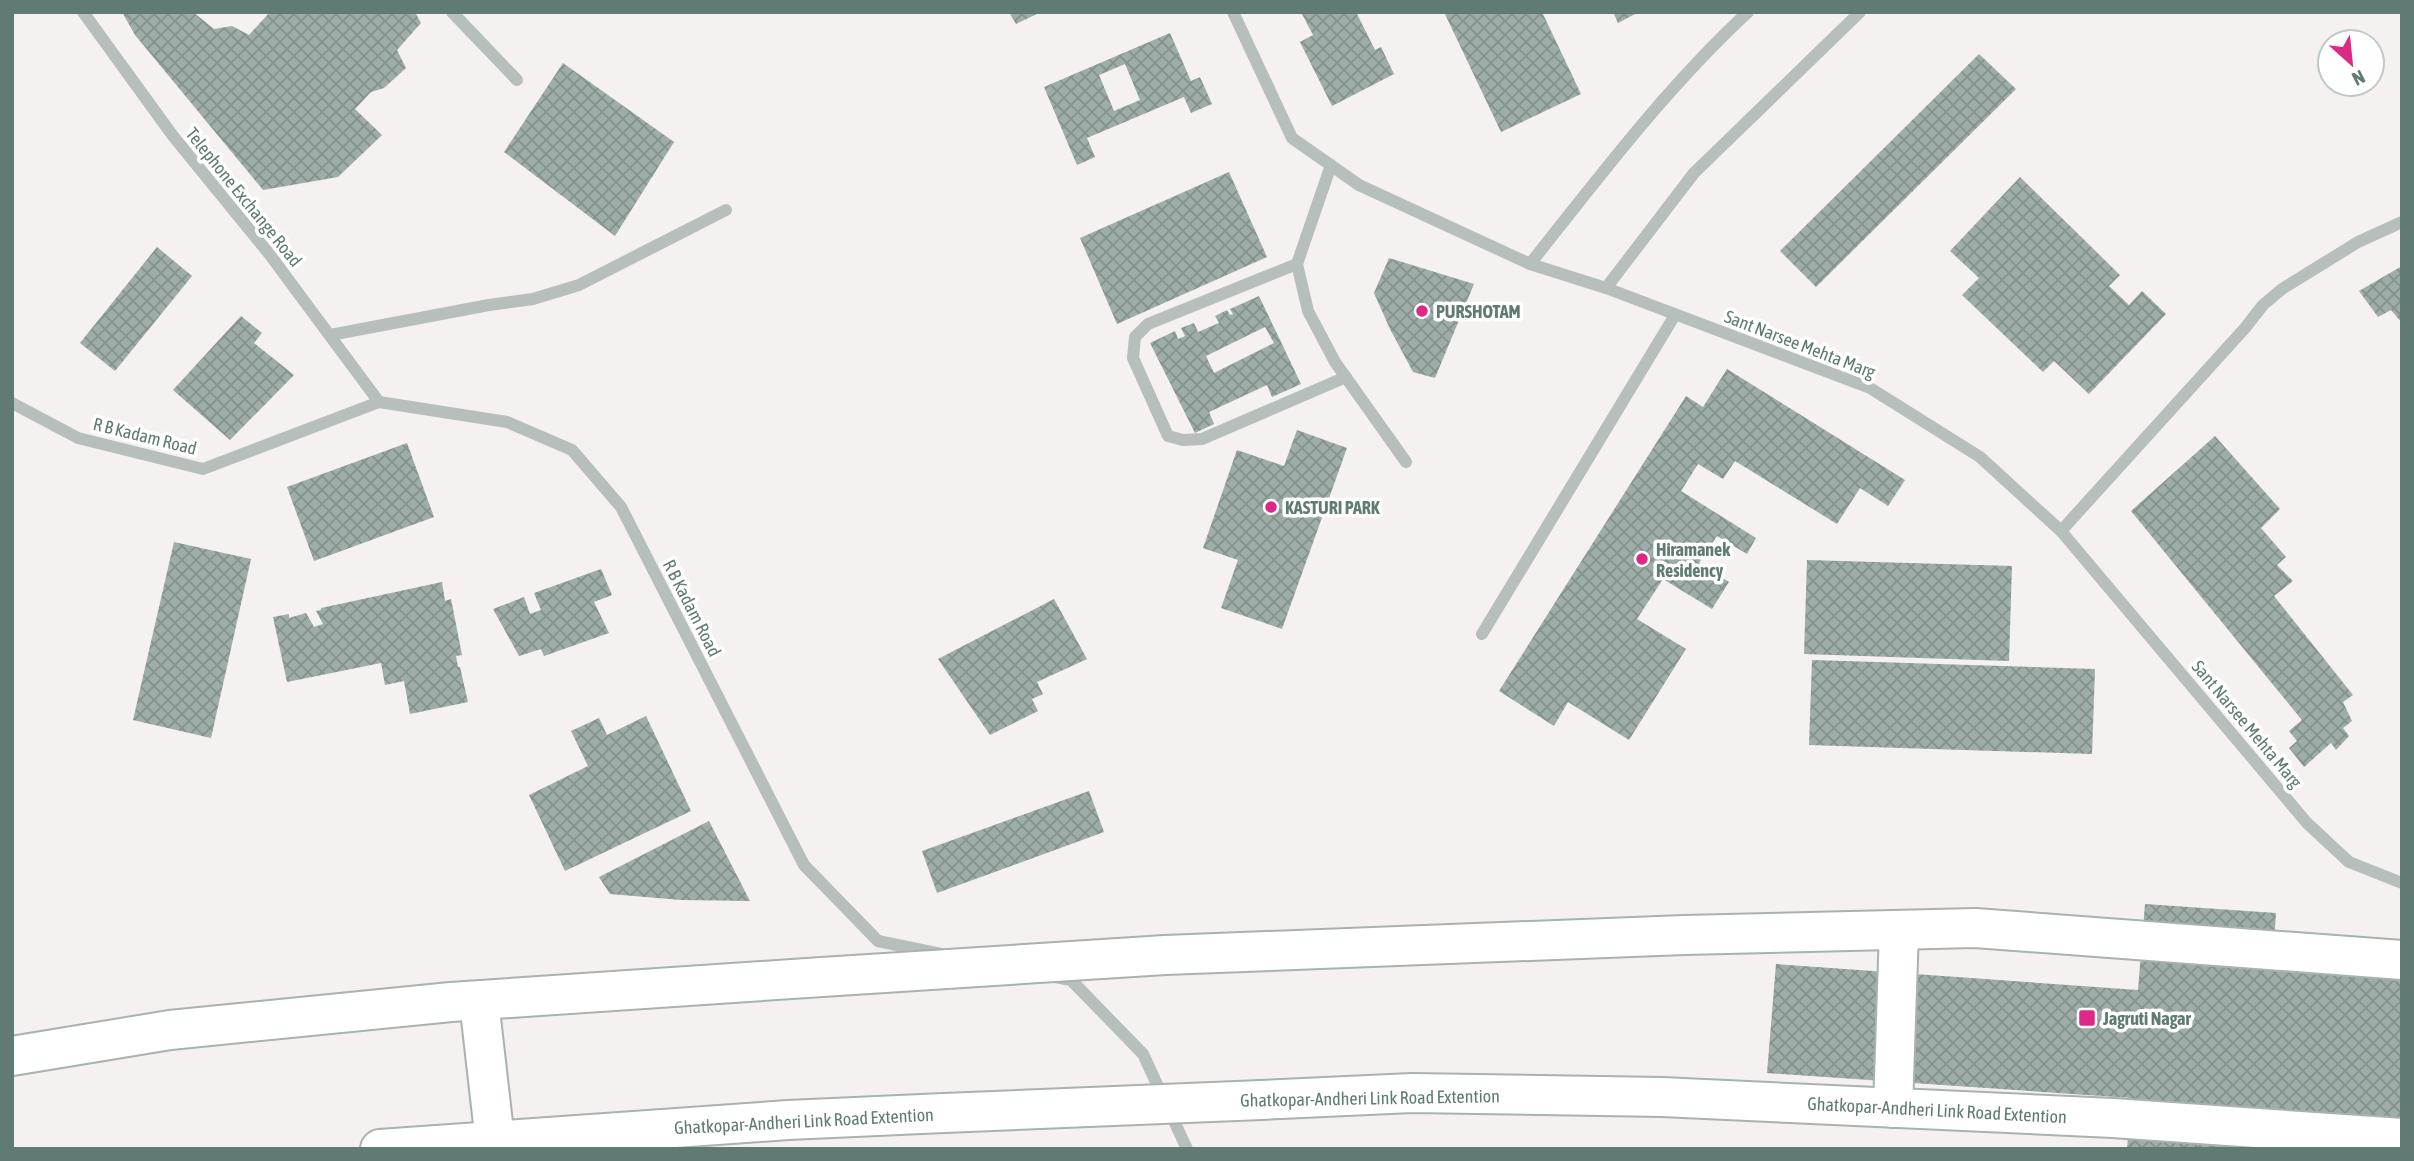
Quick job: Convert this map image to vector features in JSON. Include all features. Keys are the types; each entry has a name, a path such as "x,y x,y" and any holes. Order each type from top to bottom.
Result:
{"main road":[{"path":"12,1056 170,1030 478,1001 1165,955 1684,935 1975,928 2402,960"},
{"path":"1893,1108 1899,930"},
{"path":"478,1001 495,1141"},
{"name":"Ghatkopar-Andheri Link Road Extention","path":"380,1149 788,1120 1412,1093 1662,1097 2113,1118 2402,1138"}],"street":[{"name":"Telephone Exchange Road","path":"83,12 173,136 270,255 379,402"},
{"path":"452,12 517,80"},
{"name":"Sant Narsee Mehta Marg","path":"1233,12 1292,138 1359,185 1530,264 1606,288 1870,388 1980,457 2061,531 2307,822 2349,862 2402,883"},
{"path":"1530,264 1633,133 1748,12"},
{"path":"1606,288 1694,173 1860,12"},
{"path":"1331,165 1297,264 1308,311 1335,362 1406,462"},
{"path":"330,335 533,299 579,285 726,210"},
{"path":"2061,531 2263,306 2283,289 2358,242 2402,222"},
{"path":"1297,264 1148,324 1135,337 1133,358 1168,436 1183,440 1202,439 1346,377"},
{"path":"1482,634 1675,314"},
{"name":"R B Kadam Road","path":"12,402 78,438 203,469 379,402 507,422 572,450 621,507 804,865 878,941 1071,980 1143,1054 1187,1149"}],"building":[{"path":"122,12 193,12 214,29 232,26 249,35 270,12 415,12 421,23 397,50 406,68 384,88 371,92 355,109 382,135 338,177 263,190 135,35"},
{"path":"1009,12 1041,12 1016,24"},
{"path":"1301,12 1356,12 1375,50 1381,47 1394,74 1332,106 1300,42 1313,35"},
{"path":"1444,12 1542,12 1581,94 1501,132"},
{"path":"1613,12 1639,12 1618,23"},
{"path":"1170,33 1191,81 1200,77 1212,104 1191,113 1184,97 1087,138 1095,157 1077,165 1044,87","holes":["1125,64 1140,100 1114,111 1099,75"]},
{"path":"1979,54 2016,89 1816,287 1780,251"},
{"path":"563,63 674,142 615,236 504,152"},
{"path":"1229,172 1267,257 1117,324 1080,238"},
{"path":"2020,177 2120,275 2109,286 2129,305 2142,291 2166,314 2089,394 2054,361 2043,372 1962,295 1979,278 1950,251"},
{"path":"157,247 192,276 115,371 80,343"},
{"name":"PURSHOTAM","path":"1389,258 1474,284 1435,378 1413,372 1374,293"},
{"path":"2402,266 2402,323 2391,310 2378,317 2359,291"},
{"path":"1259,296 1301,384 1272,397 1267,385 1209,412 1214,424 1195,433 1150,343 1175,331 1178,339 1185,336 1181,328 1194,323 1198,332 1219,323 1215,316 1227,310 1230,315 1233,314 1230,309","holes":["1265,327 1274,343 1214,373 1206,356"]},
{"path":"241,316 262,333 254,343 294,375 230,440 173,390"},
{"name":"Hiramanek Residency","path":"1727,369 1905,480 1888,506 1860,488 1837,524 1735,461 1723,479 1698,464 1681,491 1756,538 1747,554 1717,536 1699,563 1729,582 1712,609 1663,579 1637,619 1686,649 1629,740 1568,702 1554,726 1499,691 1686,396 1703,407"},
{"name":"KASTURI PARK","path":"1297,430 1347,448 1282,629 1221,608 1238,560 1203,548 1237,450 1284,466"},
{"path":"2215,436 2280,509 2261,528 2286,557 2277,565 2293,581 2274,596 2353,695 2343,702 2352,721 2343,728 2349,736 2336,750 2331,743 2304,767 2289,748 2297,741 2289,731 2302,720 2131,511"},
{"path":"407,443 434,517 314,561 287,487"},
{"path":"174,542 251,559 211,738 133,720"},
{"path":"1807,560 2012,566 2009,661 1804,654"},
{"path":"601,569 612,595 594,602 609,633 544,656 541,649 519,656 493,609 524,597 530,614 541,610 534,593"},
{"path":"442,582 445,601 451,599 462,655 456,656 468,702 410,714 404,681 385,685 381,663 287,682 273,617 289,614 289,618 306,613 314,627 323,624 316,611 321,608"},
{"path":"1054,599 1087,659 1037,682 1043,694 1032,699 1038,711 990,735 938,659"},
{"path":"1812,660 2095,669 2092,754 1809,745"},
{"path":"646,716 691,811 565,871 529,795 588,766 571,731 599,718 607,735"},
{"path":"1089,791 1104,832 937,893 922,851"},
{"path":"709,821 750,901 681,900 610,894 599,877"},
{"name":"Jagruti Nagar","path":"2145,904 2276,913 2272,971 2402,980 2402,1149 2127,1149 2131,1098 1767,1073 1776,964 2138,990"}],"place":[{"name":"PURSHOTAM","path":"1422,311"},
{"name":"KASTURI PARK","path":"1271,507"},
{"name":"Hiramanek Residency","path":"1642,559"},
{"name":"Jagruti Nagar","path":"2087,1018"}]}
